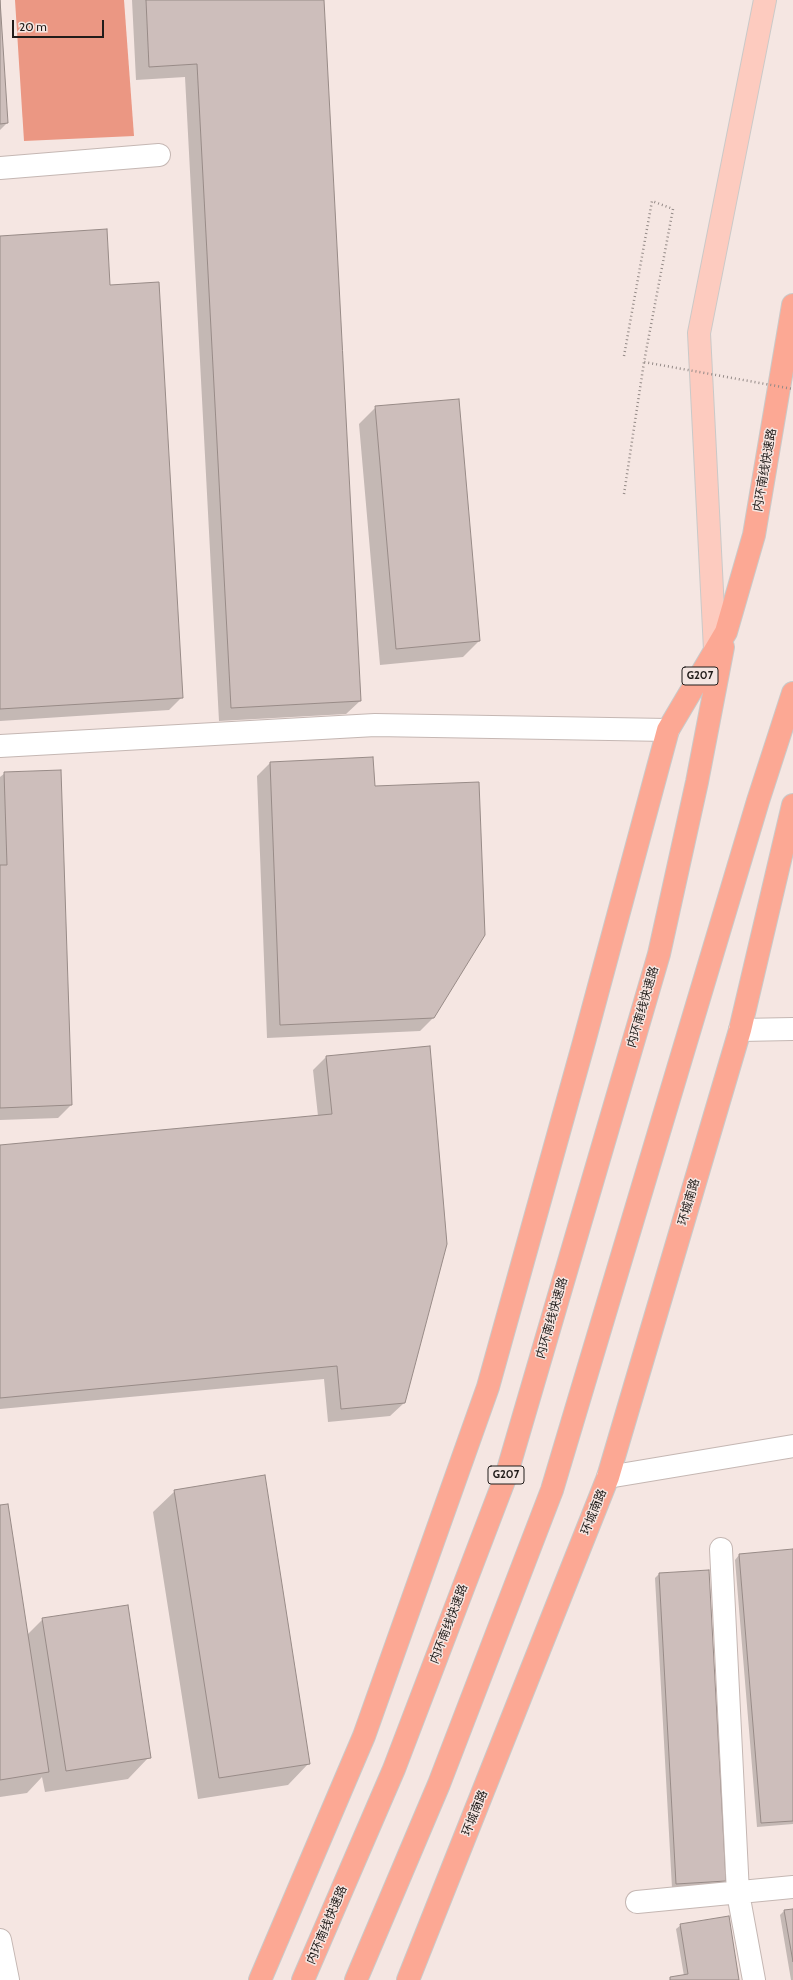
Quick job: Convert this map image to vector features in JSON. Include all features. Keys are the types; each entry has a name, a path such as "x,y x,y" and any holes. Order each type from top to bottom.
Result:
{"highway":[{"name":"内环南线快速路","path":"303,1980 394,1769 506,1473 659,954 697,782 726,632 754,536 793,305"},
{"name":"内环南线快速路","path":"260,1980 364,1736 488,1387 584,1042 668,730 726,632"},
{"path":"356,1980 439,1784 552,1490 758,801 793,693"},
{"path":"740,1030 793,805"},
{"name":"环城南路","path":"408,1980 608,1477 740,1030"}],"main road":[{"path":"715,650 699,333 765,0"}],"street":[{"path":"0,168 159,155"},
{"path":"0,746 375,725 668,730"},
{"path":"740,1030 793,1029"},
{"path":"608,1477 793,1446"},
{"path":"721,1549 738,1893 754,1980"},
{"path":"637,1902 793,1887"},
{"path":"0,1940 8,1980"}],"path":[{"path":"624,356 652,202 673,209 644,362 624,494"},
{"path":"644,362 793,389"}],"shaded area":[{"path":"15,0 124,0 134,136 24,141"}],"building":[{"path":"0,0 8,123 0,124"},
{"path":"146,0 324,0 361,701 231,708 197,64 149,67"},
{"path":"107,229 110,285 159,282 183,698 0,709 0,236"},
{"path":"459,399 480,641 396,649 375,406"},
{"path":"373,757 375,786 479,782 485,935 434,1018 280,1025 270,762"},
{"path":"61,770 72,1105 0,1108 0,865 7,865 4,772"},
{"path":"430,1046 447,1244 405,1403 341,1409 337,1366 0,1398 0,1145 332,1114 326,1056"},
{"path":"265,1475 310,1764 219,1778 174,1490"},
{"path":"8,1504 49,1772 0,1780 0,1505"},
{"path":"793,1549 793,1821 761,1823 739,1554"},
{"path":"709,1570 726,1881 676,1884 659,1573"},
{"path":"128,1605 151,1758 66,1771 42,1618"},
{"path":"793,1909 793,1962 784,1910"},
{"path":"729,1916 739,1980 670,1980 670,1977 688,1974 680,1924"}]}
